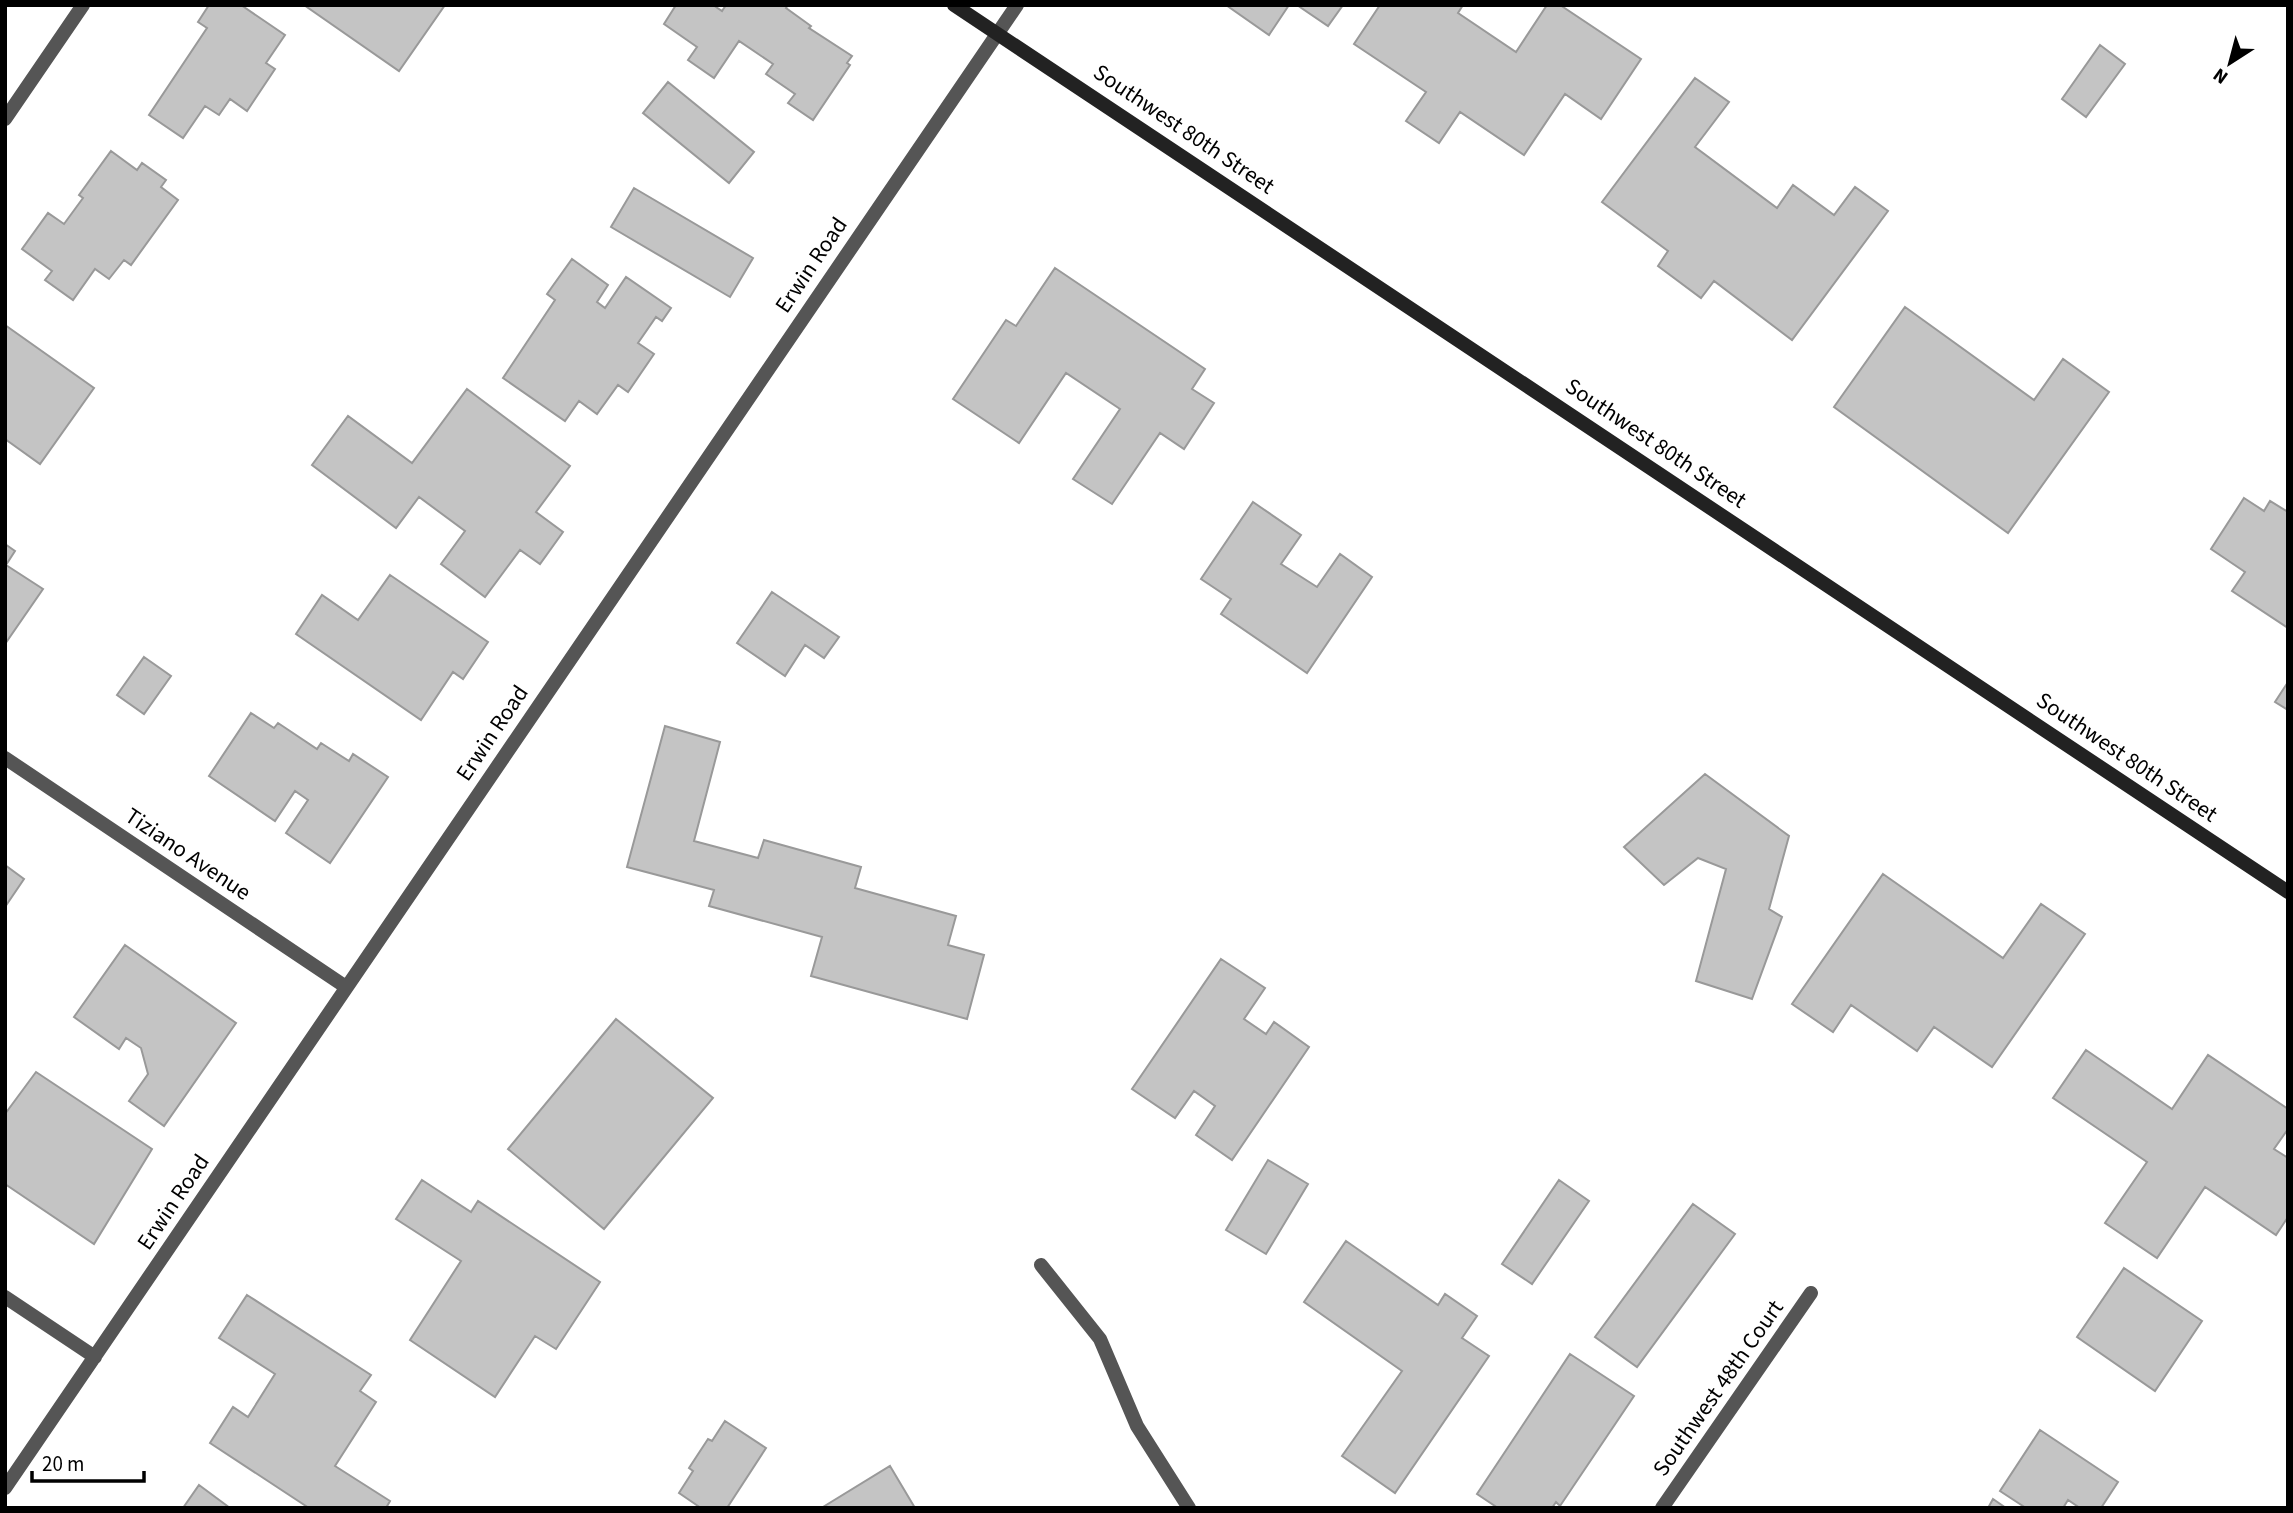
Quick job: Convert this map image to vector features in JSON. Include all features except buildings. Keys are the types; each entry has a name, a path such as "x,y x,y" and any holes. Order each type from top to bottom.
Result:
{"street":[{"path":"5,119 83,5"},
{"name":"Southwest 80th Street","path":"954,5 2288,892"},
{"name":"Erwin Road","path":"5,1488 1017,5"},
{"name":"Tiziano Avenue","path":"5,758 346,987"},
{"path":"1041,1265 1100,1339 1138,1426 1189,1508"},
{"name":"Southwest 48th Court","path":"1662,1508 1811,1293"},
{"path":"5,1297 95,1357"}]}
